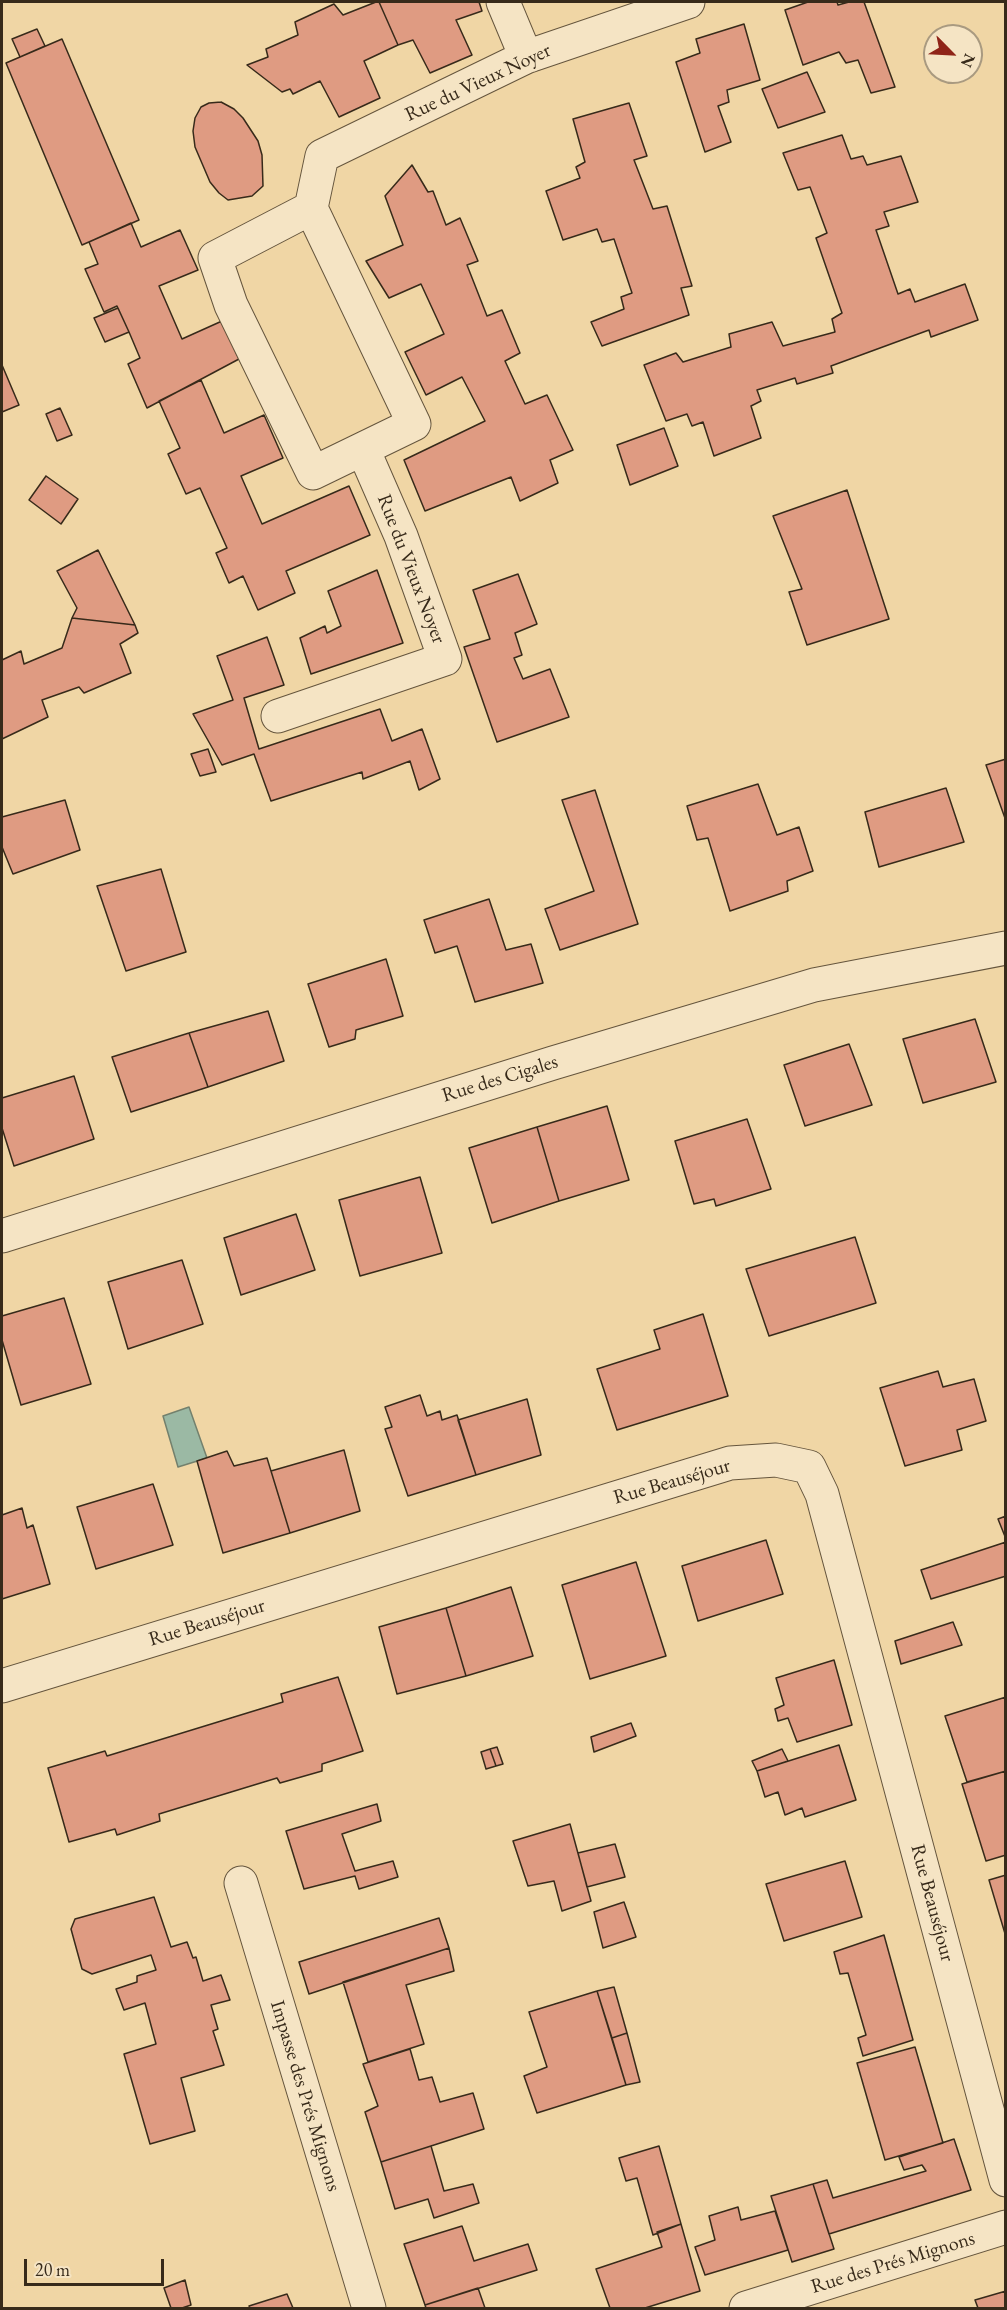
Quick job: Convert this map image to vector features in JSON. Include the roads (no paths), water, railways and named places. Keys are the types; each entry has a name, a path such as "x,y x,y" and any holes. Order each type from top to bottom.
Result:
{"street":[{"path":"502,2 526,57"},
{"name":"Rue du Vieux Noyer","path":"311,208 322,156 526,57 688,2"},
{"path":"311,208 414,424 314,473 231,304 215,258 311,208"},
{"name":"Rue du Vieux Noyer","path":"278,716 445,659 401,536 363,449"},
{"name":"Rue des Cigales","path":"2,1236 553,1063 814,984 1005,948"},
{"name":"Rue Beauséjour","path":"2,1686 730,1463 776,1460 809,1467 822,1494 1005,2180"},
{"name":"Impasse des Prés Mignons","path":"241,1883 369,2308"},
{"name":"Rue des Prés Mignons","path":"746,2308 1005,2227"}]}
